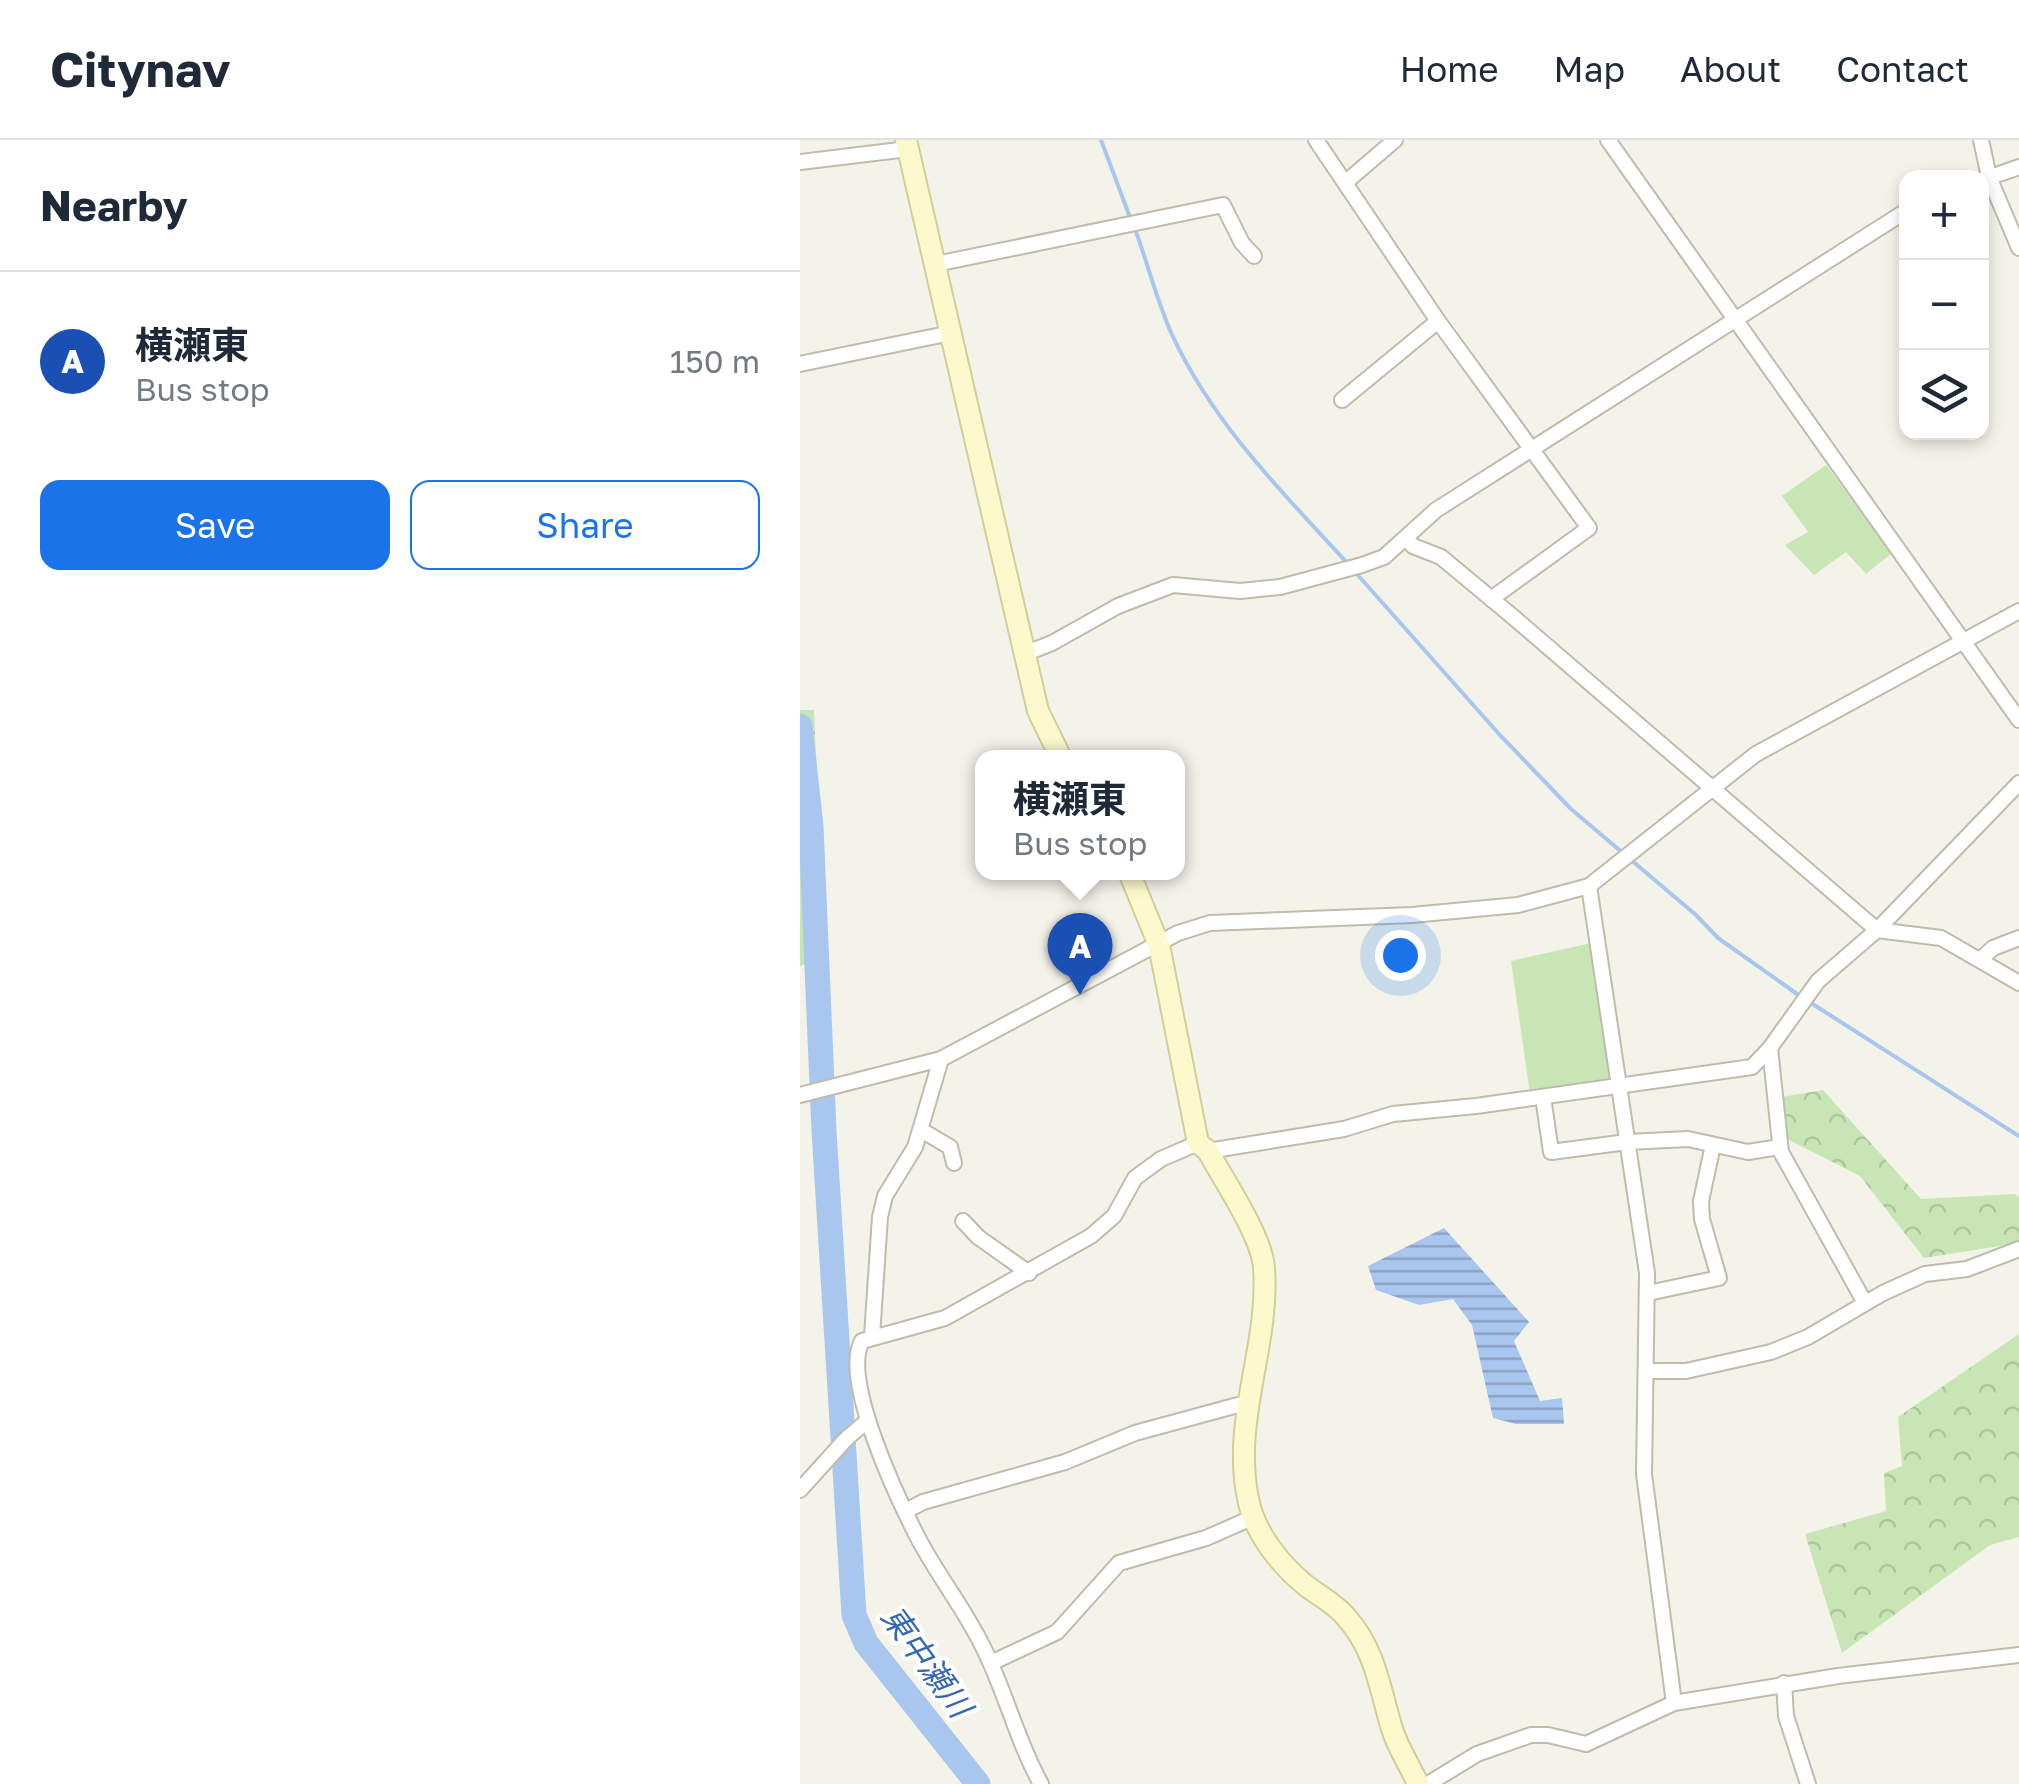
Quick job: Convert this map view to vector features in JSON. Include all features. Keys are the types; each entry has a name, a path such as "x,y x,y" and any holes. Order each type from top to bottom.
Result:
{"street":[{"path":"1316,140 1438,320 1589,528 1492,599"},
{"path":"1346,182 1396,140"},
{"path":"1608,140 2019,720"},
{"path":"1981,140 1984,170"},
{"path":"800,162 907,144 1038,712 1057,750"},
{"path":"1989,177 2019,168"},
{"path":"1989,186 2019,248"},
{"path":"936,264 1223,205 1242,244 1254,256"},
{"path":"1024,654 1052,644 1118,606 1173,585 1240,591 1280,587 1384,557 1436,510 1899,216"},
{"path":"1342,400 1438,320"},
{"path":"800,364 951,333"},
{"path":"1406,539 1413,546 1441,556 1876,930 1941,938 2019,983"},
{"path":"800,1095 941,1059 1178,934 1210,924 1412,915 1500,906 1589,886 1756,754 2019,611"},
{"path":"1040,1784 991,1663 906,1511 867,1421 856,1356 860,1344 872,1336 918,1328 944,1318 1029,1273 1092,1236 1114,1216 1134,1178 1148,1166 1203,1147 1344,1130 1393,1114 1752,1067 1813,987 1876,930 2019,782"},
{"path":"1133,880 1159,945 1203,1147 1251,1228 1264,1265 1260,1326 1242,1448 1254,1517 1278,1558 1302,1583 1344,1614 1361,1637 1376,1670 1393,1733 1419,1784 1477,1754 1531,1734 1548,1734 1586,1744 1674,1703 1784,1684 2019,1655"},
{"path":"1589,886 1648,1294 1644,1474 1674,1703"},
{"path":"1980,960 1993,948 2019,938"},
{"path":"1770,1048 1780,1147 1866,1303"},
{"path":"872,1336 880,1217 885,1196 915,1147 941,1059"},
{"path":"1543,1097 1550,1152 1627,1142 1688,1140 1748,1152 1780,1147"},
{"path":"921,1130 950,1146 954,1163"},
{"path":"1648,1294 1719,1278 1701,1201 1713,1145"},
{"path":"963,1221 978,1237 1029,1273"},
{"path":"1647,1371 1686,1372 1772,1352 1925,1274 1967,1269 2019,1250"},
{"path":"906,1511 923,1502 1065,1462 1135,1432 1238,1405 1247,1407"},
{"path":"800,1490 867,1421"},
{"path":"991,1663 1058,1632 1119,1562 1206,1538 1254,1517"},
{"path":"1784,1684 1786,1716 1808,1784"}],"green space":[{"path":"1826,465 1892,553 1866,574 1846,552 1814,575 1785,545 1808,532 1782,496"},
{"path":"800,710 814,710 825,957 800,966"},
{"path":"1596,942 1613,1075 1608,1082 1530,1094 1511,961"},
{"path":"1823,1090 1921,1199 2015,1194 2019,1197 2019,1243 1924,1258 1860,1176 1787,1139 1782,1097"},
{"path":"2019,1334 2019,1537 1990,1545 1842,1653 1805,1534 1886,1511 1884,1473 1902,1466 1898,1417"}],"water":[{"path":"1444,1228 1529,1322 1514,1341 1540,1401 1562,1398 1564,1424 1516,1424 1493,1418 1472,1325 1453,1299 1419,1305 1376,1290 1368,1266"}],"waterway":[{"path":"1101,140 1131,220"},
{"path":"1135,229 1173,337 1209,400 1252,458 1350,566"},
{"path":"1356,573 1571,809 1718,938 1800,996"},
{"name":"東中瀬川","path":"800,726 811,826 824,1131 854,1615 866,1643 978,1784"},
{"path":"1808,1001 2019,1136"}],"place":[{"name":"横瀬東","path":"1080,995"}]}
